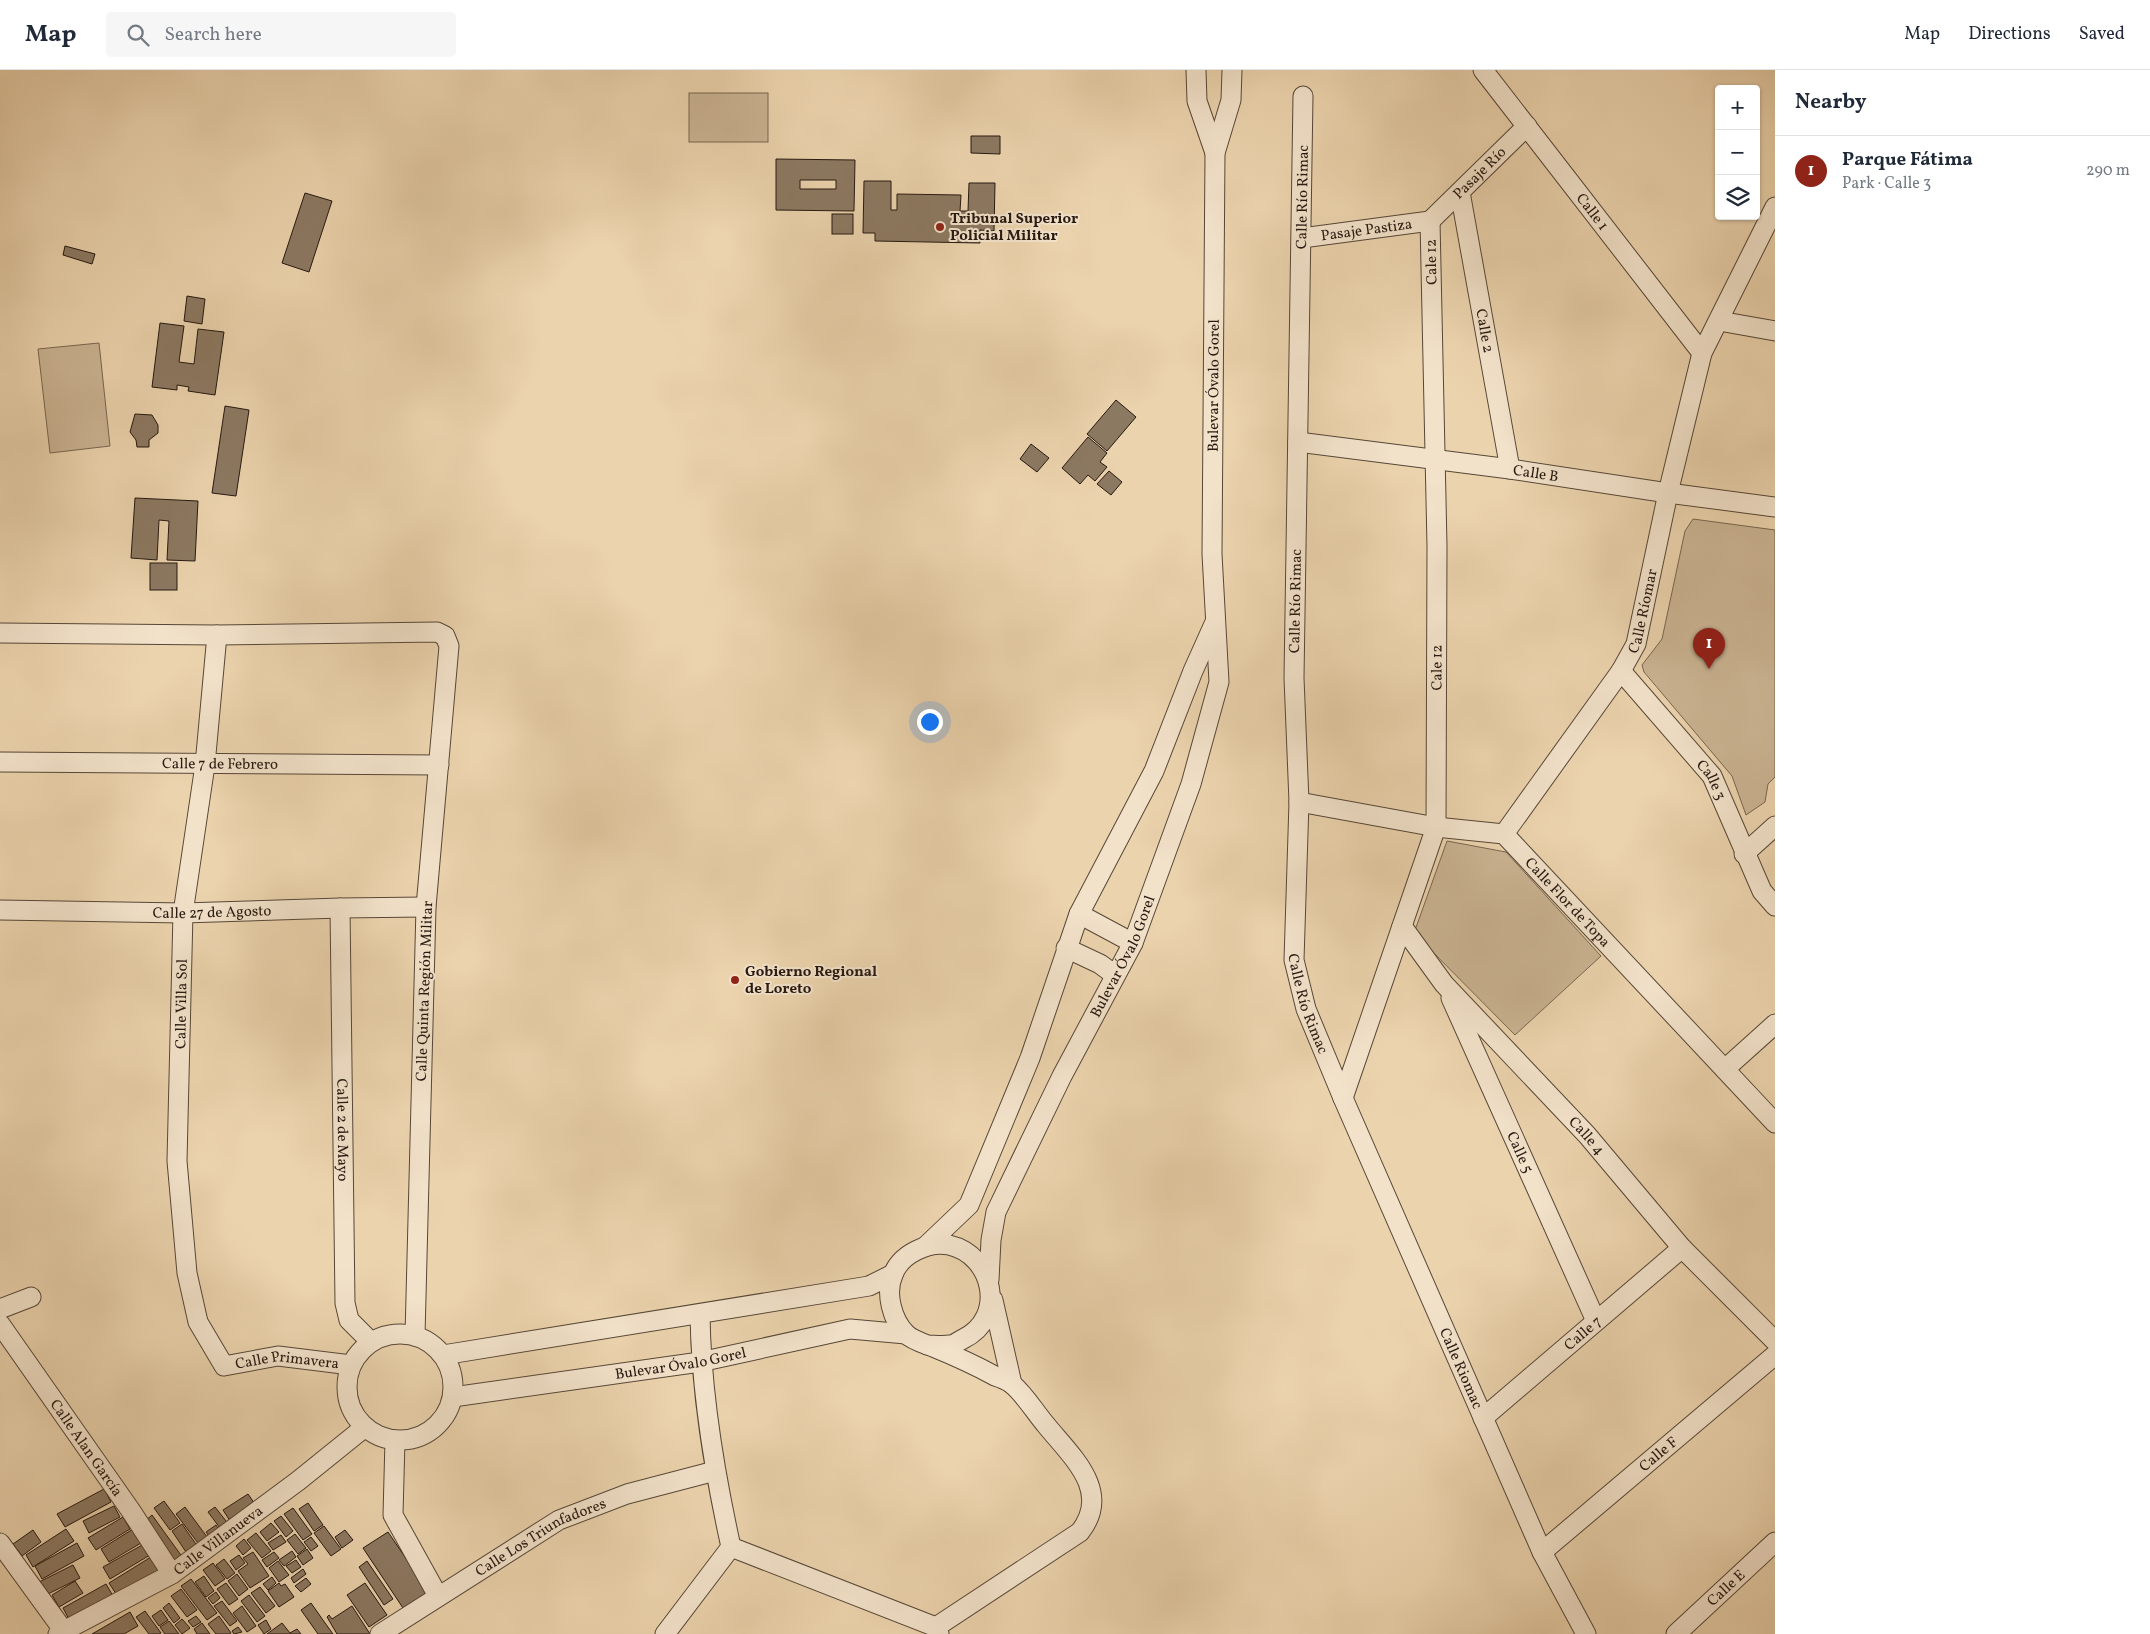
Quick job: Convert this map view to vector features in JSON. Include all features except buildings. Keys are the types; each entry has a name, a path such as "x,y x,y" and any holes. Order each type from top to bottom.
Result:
{"street":[{"name":"Bulevar Óvalo Gorel","path":"1196,70 1197,101 1215,153"},
{"name":"Bulevar Óvalo Gorel","path":"453,1397 700,1362 850,1329 906,1334 927,1345 951,1346 972,1335 987,1316 991,1240 996,1212 1062,1076 1133,943 1191,784 1219,682 1212,554 1215,153 1231,100 1232,70"},
{"name":"Calle 1","path":"1483,70 1702,353"},
{"name":"Calle Río Rimac","path":"1303,96 1294,678 1298,802 1294,960 1306,1008 1343,1098"},
{"name":"Pasaje Río","path":"1430,221 1527,126"},
{"name":"Calle 2","path":"1460,192 1510,469"},
{"name":"Calle Ríomar","path":"1504,834 1621,671 1636,644 1668,494 1702,353 1775,207"},
{"name":"Pasaje Pastiza","path":"1302,238 1430,221"},
{"name":"Cale 12","path":"1343,1098 1436,827 1435,460 1430,221"},
{"path":"1719,321 1775,331"},
{"name":"Calle B","path":"1298,442 1510,469 1668,494 1775,507"},
{"name":"Bulevar Óvalo Gorel","path":"443,1355 869,1286 893,1274 906,1257 926,1246 969,1205 1030,1058 1079,914 1154,772 1193,671 1217,619"},
{"name":"Calle Quinta Región Militar","path":"217,635 438,632 445,636 449,646 426,907 415,1336"},
{"path":"0,633 217,635"},
{"name":"Calle Villa Sol","path":"217,635 205,764 183,914 177,1161 187,1273 198,1322 224,1366"},
{"name":"Calle 3","path":"1621,671 1712,776 1744,854 1762,891 1775,906"},
{"name":"Calle 7 de Febrero","path":"0,762 439,765"},
{"path":"1298,802 1436,827 1504,834"},
{"path":"1744,854 1775,826"},
{"name":"Calle Flor de Topa","path":"1504,834 1775,1123"},
{"name":"Calle 27 de Agosto","path":"0,910 183,914 426,907"},
{"name":"Calle 2 de Mayo","path":"340,908 345,1303 349,1320 371,1342"},
{"path":"1079,914 1133,943"},
{"name":"Calle 4","path":"1402,926 1444,984 1586,1135 1682,1248 1775,1341"},
{"path":"1066,948 1100,964 1115,975"},
{"name":"Calle 5","path":"1444,984 1596,1321"},
{"path":"1725,1069 1775,1024"},
{"name":"Calle Riomac","path":"1343,1098 1542,1552 1586,1634"},
{"path":"926,1246 948,1245 969,1253 990,1286 1012,1384"},
{"name":"Calle 7","path":"1483,1418 1682,1248"},
{"path":"893,1274 889,1307 906,1334"},
{"path":"0,1309 31,1297"},
{"path":"665,1634 731,1547 715,1471 700,1362 700,1314"},
{"name":"Calle Alan García","path":"0,1324 131,1511 172,1574"},
{"path":"400,1334 415,1336 430,1343 443,1355 450,1368 453,1382 453,1397 448,1412 426,1434 411,1439 395,1440 379,1436 365,1427 354,1414 348,1398 347,1382 351,1365 360,1352 371,1342 385,1336 400,1334"},
{"path":"731,1547 937,1630 1080,1532 1088,1521 1092,1507 1091,1491 1084,1472 1012,1384 968,1361 927,1345"},
{"name":"Calle F","path":"1542,1552 1775,1355"},
{"name":"Calle Primavera","path":"224,1366 278,1356 351,1365"},
{"name":"Calle Villanueva","path":"63,1633 172,1574 298,1482 365,1427"},
{"path":"395,1440 393,1515 438,1596"},
{"name":"Calle Los Triunfadores","path":"380,1634 559,1520 627,1494 715,1471"},
{"name":"Calle E","path":"1676,1634 1775,1542"},
{"path":"0,1543 63,1633"}],"shaded area":[{"path":"689,93 768,93 768,142 689,142"},
{"path":"99,343 110,446 50,453 38,349"},
{"path":"1693,519 1775,530 1775,777 1768,784 1765,802 1746,815 1732,776 1644,672 1642,665 1662,639 1685,531"},
{"path":"1447,841 1506,852 1601,956 1515,1035 1414,933"}],"place":[{"name":"Tribunal Superior Policial Militar","path":"940,227"},
{"name":"Parque Fátima","path":"1709,669"},
{"name":"Gobierno Regional de Loreto","path":"735,980"}]}
